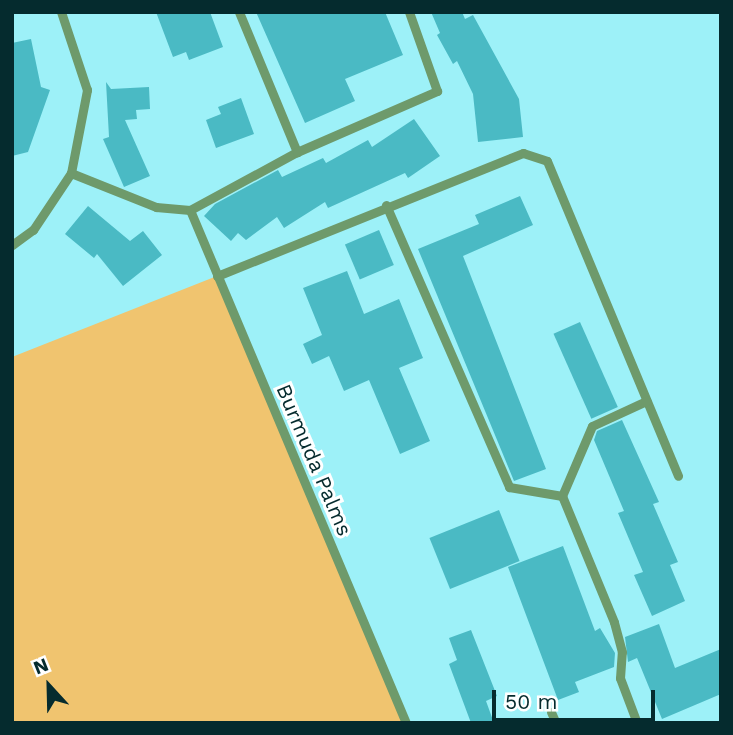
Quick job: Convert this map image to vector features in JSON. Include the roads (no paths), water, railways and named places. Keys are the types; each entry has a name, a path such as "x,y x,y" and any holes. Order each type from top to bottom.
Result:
{"lane":[{"path":"12,245 33,230 71,173 88,90 61,12"},
{"path":"239,12 297,152"},
{"path":"71,173 156,207 190,210 297,152 437,91 409,12"},
{"path":"217,276 386,205 523,153 547,161 678,476"},
{"path":"386,205 509,487 562,496"},
{"name":"Burmuda Palms","path":"190,210 406,723"},
{"path":"637,723 620,678 622,652 614,622 562,496 592,426 646,401"},
{"path":"551,712 556,723"}]}
